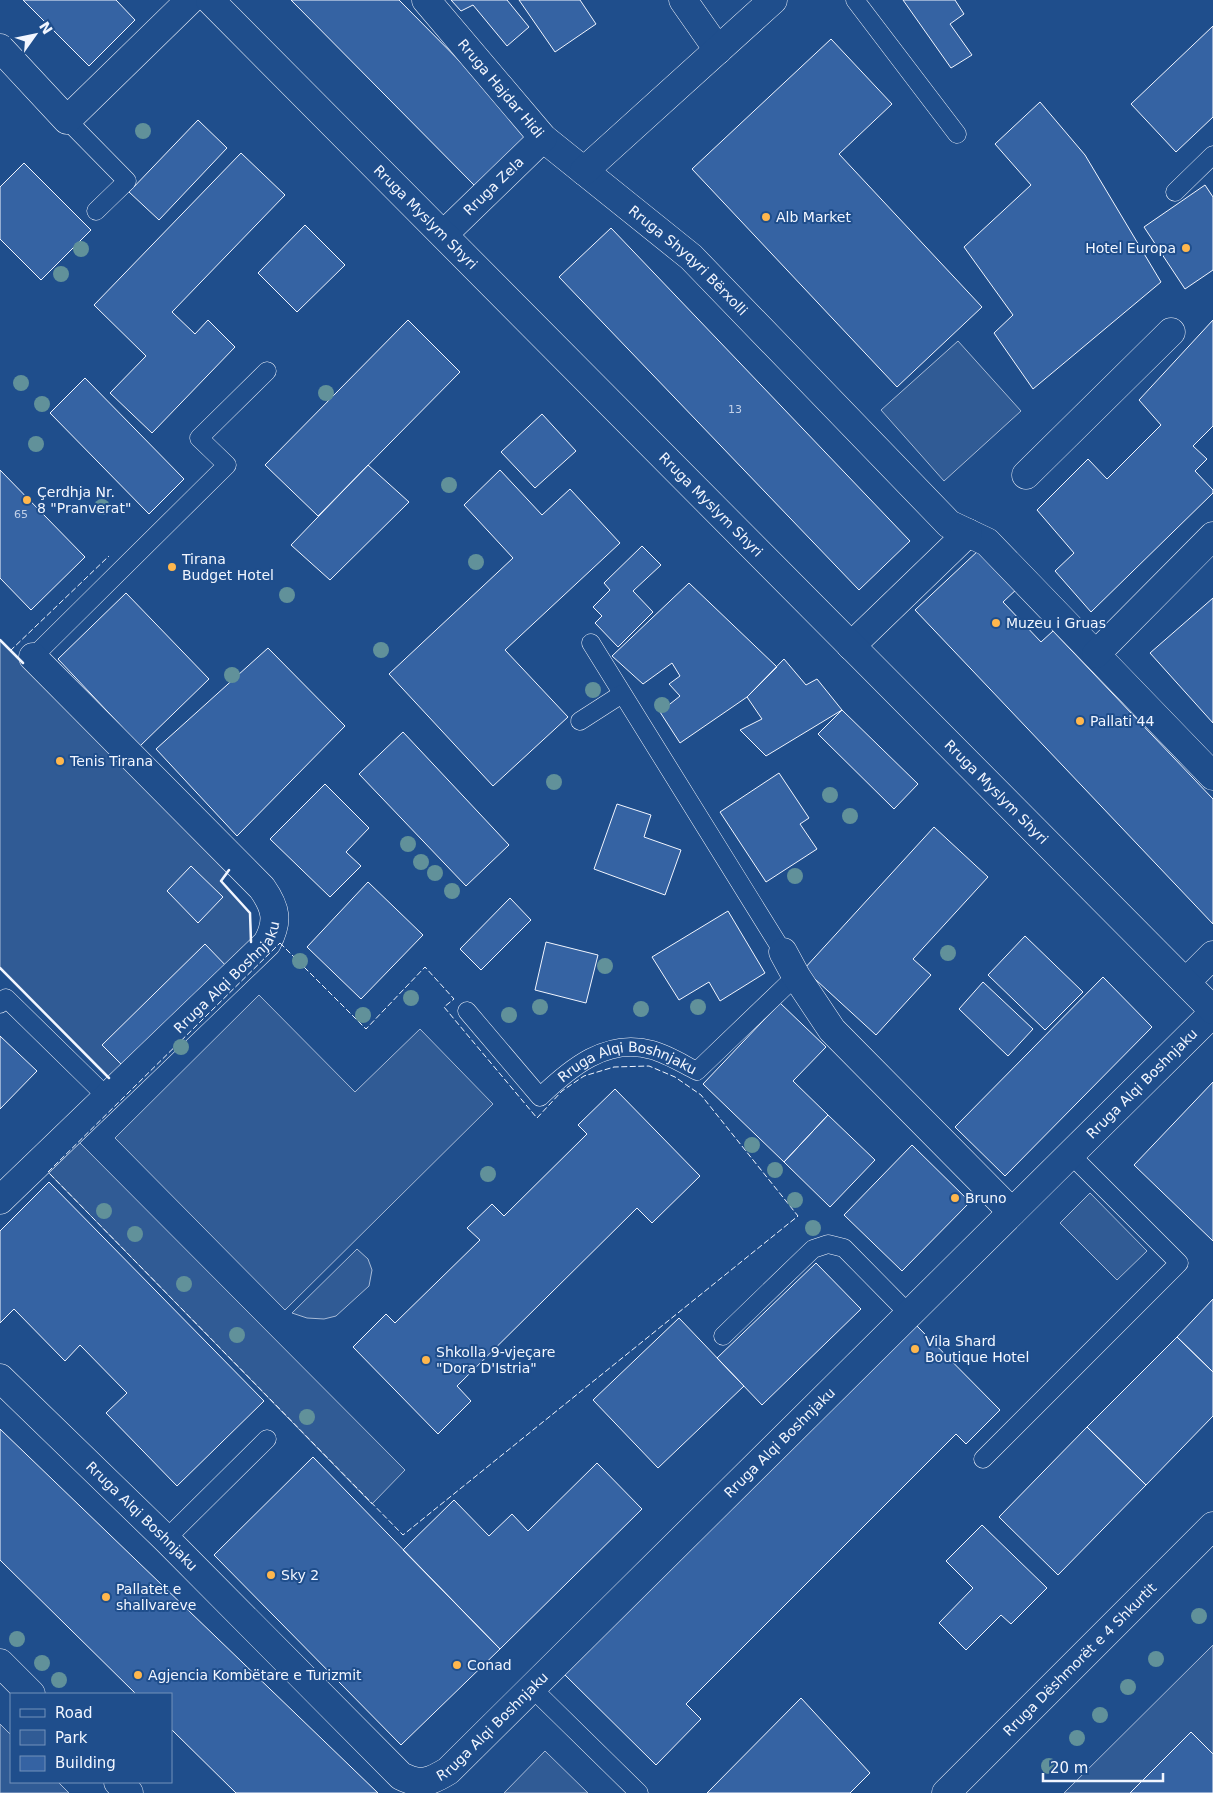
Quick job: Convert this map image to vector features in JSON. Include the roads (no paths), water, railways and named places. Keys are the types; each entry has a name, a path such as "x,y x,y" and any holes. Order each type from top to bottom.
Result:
{"street":[{"path":"0,48 68,120 190,0"},
{"name":"Rruga Myslym Shyri","path":"210,0 1186,982 1213,1012"},
{"name":"Rruga Hajdar Hidi","path":"426,0 543,138 584,171"},
{"path":"683,0 718,50"},
{"path":"584,171 773,0"},
{"name":"Rruga Zela","path":"444,234 543,138"},
{"name":"Rruga Shyqyri Bërxolli","path":"584,171 691,257 948,524 987,542 1213,776"},
{"path":"1026,475 1171,332"},
{"path":"851,646 968,533"},
{"path":"1096,654 1213,536"},
{"name":"Rruga Alqi Boshnjaku","path":"0,1200 88,1124 106,1096 267,943 274,930 275,917 272,901 262,888 33,657"},
{"path":"783,952 796,976 832,1030 1012,1212"},
{"path":"1186,982 1213,955"},
{"name":"Rruga Alqi Boshnjaku","path":"0,1378 166,1539 401,1776 413,1782 436,1779 448,1771 1213,1012"},
{"name":"Rruga Dëshmorët e 4 Shkurtit","path":"946,1793 1213,1526"},
{"path":"0,1663 30,1693"},
{"path":"119,1783 129,1793"}],"lane":[{"path":"855,0 957,134"},
{"path":"68,120 127,181 96,211"},
{"path":"1175,192 1213,155"},
{"path":"33,657 227,466 199,438 267,371"},
{"path":"590,643 783,952"},
{"path":"580,721 622,694"},
{"name":"Rruga Alqi Boshnjaku","path":"467,1011 540,1097 563,1075 586,1058 608,1050 630,1046 652,1050 697,1071 796,976"},
{"path":"0,1004 6,998 106,1096"},
{"path":"983,1459 1179,1263 1070,1154"},
{"path":"723,1336 813,1249 828,1244 844,1248 909,1314"},
{"path":"166,1539 267,1439"},
{"path":"532,1688 638,1793"}],"place":[{"name":"Alb Market","path":"766,217"},
{"name":"Hotel Europa","path":"1186,248"},
{"name":"Çerdhja Nr. 8 \"Pranverat\"","path":"27,500"},
{"name":"Tirana Budget Hotel","path":"172,567"},
{"name":"Muzeu i Gruas","path":"996,623"},
{"name":"Pallati 44","path":"1080,721"},
{"name":"Tenis Tirana","path":"60,761"},
{"name":"Bruno","path":"955,1198"},
{"name":"Vila Shard Boutique Hotel","path":"915,1349"},
{"name":"Shkolla 9-vjeçare \"Dora D'Istria\"","path":"426,1360"},
{"name":"Sky 2","path":"271,1575"},
{"name":"Pallatet e shallvareve","path":"106,1597"},
{"name":"Conad","path":"457,1665"},
{"name":"Agjencia Kombëtare e Turizmit","path":"138,1675"}]}
